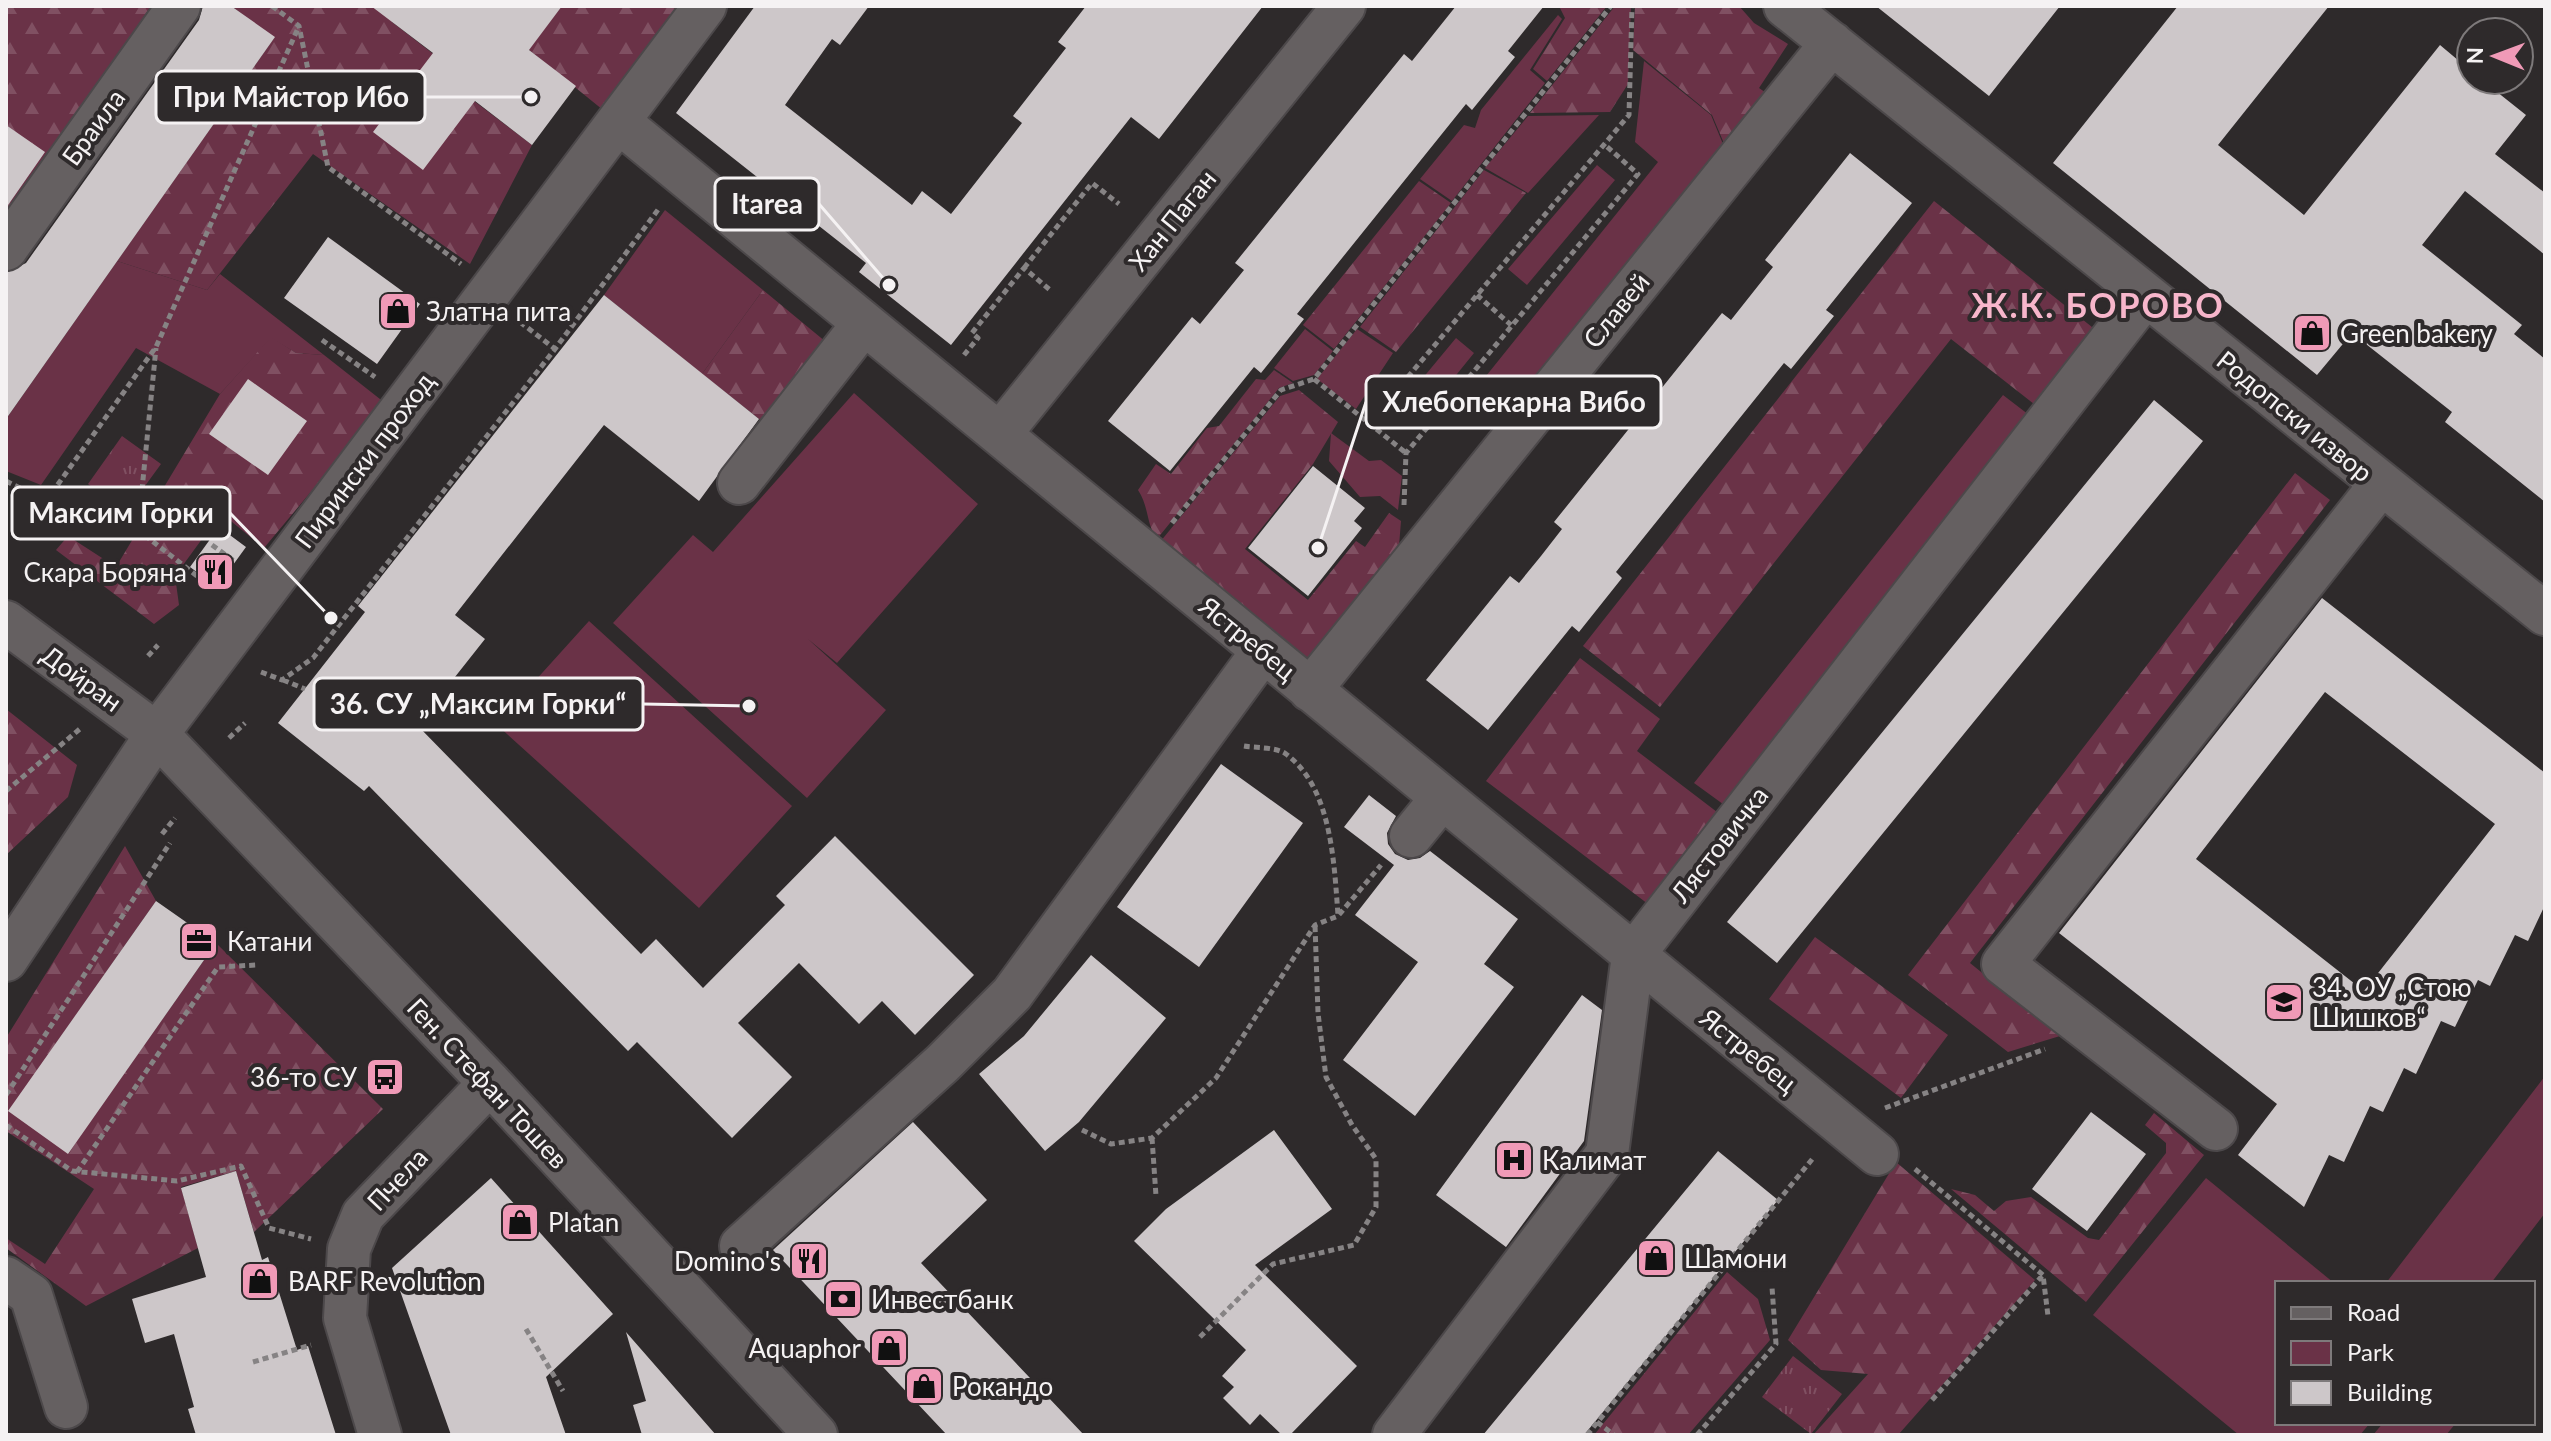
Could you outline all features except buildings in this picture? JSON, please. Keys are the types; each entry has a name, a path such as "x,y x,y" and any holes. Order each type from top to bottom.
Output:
{"street":[{"name":"Браила","path":"6,249 179,6"},
{"name":"Пирински проход","path":"6,960 157,734 409,400 502,301 619,122 705,6"},
{"name":"Хан Паган","path":"1000,434 1344,6"},
{"name":"Родопски извор","path":"1785,6 2545,614"},
{"name":"Славей","path":"1310,690 1832,43"},
{"name":"Ястребец","path":"619,122 1877,1154"},
{"name":"Лястовичка","path":"1633,955 2145,296"},
{"path":"739,483 864,323"},
{"path":"2216,1129 2003,964 2381,484"},
{"name":"Дойран","path":"6,622 157,734"},
{"path":"741,1246 943,1063 1012,994 1263,651"},
{"name":"Ген. Стефан Тошев","path":"157,734 490,1083 816,1435"},
{"path":"1398,849 1442,798"},
{"path":"1394,1435 1512,1269 1607,1154 1633,955"},
{"name":"Пчела","path":"380,1435 345,1318 349,1249 363,1215 490,1083"},
{"path":"6,1278 31,1295 66,1407"}],"path":[{"path":"272,6 299,26 328,167 502,301 557,350"},
{"path":"1146,555 1281,390 1314,379 1611,6"},
{"path":"1369,423 1629,115 1632,6"},
{"path":"46,501 156,347 299,26"},
{"path":"1314,379 1406,453 1638,174 1604,144"},
{"path":"282,680 313,658 557,350 684,174"},
{"path":"964,355 978,338 972,333 1092,183 1119,204"},
{"path":"1024,268 1050,290"},
{"path":"1477,295 1511,325"},
{"path":"322,340 409,400"},
{"path":"138,530 156,347"},
{"path":"1398,388 1435,418"},
{"path":"6,481 46,501 138,530 218,592"},
{"path":"148,656 158,645"},
{"path":"261,672 305,689"},
{"path":"229,738 245,723"},
{"path":"6,791 76,734"},
{"path":"1229,752 1243,746 1284,751 1309,778 1324,816 1334,866 1338,916"},
{"path":"162,834 175,818"},
{"path":"6,1095 170,843"},
{"path":"1082,1130 1111,1144 1152,1138 1216,1078 1315,925 1338,916 1398,849"},
{"path":"1200,1337 1273,1264 1354,1245 1376,1207 1376,1159 1352,1125 1326,1077 1318,1013 1315,925"},
{"path":"77,1172 218,967 257,965"},
{"path":"1587,1435 1840,1124 2090,1033"},
{"path":"6,1125 77,1172 177,1181 241,1166 269,1228 349,1249"},
{"path":"1152,1138 1156,1196"},
{"path":"1877,1154 1913,1167 2043,1275 2048,1316"},
{"path":"1932,1400 2043,1275"},
{"path":"1697,1435 1776,1344 1772,1287"},
{"path":"526,1329 563,1391"},
{"path":"253,1362 350,1334"},
{"path":"1597,1422 1614,1435"}],"green space":[{"path":"6,6 151,6 6,219"},
{"path":"231,6 404,6 392,22 445,63 437,73 532,145 470,264 313,154 207,290 117,261 274,38"},
{"path":"487,6 682,6 608,114 529,50"},
{"path":"1559,6 1607,6 1547,81 1533,69 1565,18"},
{"path":"1615,6 1631,6 1628,84 1610,112 1530,113"},
{"path":"1635,6 1739,6 1754,23 1788,44 1759,88 1779,102 1731,160 1712,115 1633,50"},
{"path":"1558,15 1562,19 1530,70 1545,83 1452,201 1420,179 1464,125 1475,128 1481,110"},
{"path":"1644,61 1711,115 1730,161 1515,428 1478,386 1658,162 1635,142"},
{"path":"1599,115 1528,193 1485,168 1528,116"},
{"path":"1597,165 1615,180 1527,285 1508,269"},
{"path":"1484,170 1526,193 1396,352 1360,327"},
{"path":"1419,181 1451,203 1334,349 1303,325"},
{"path":"1934,201 2102,335 2043,411 1951,339 1660,707 1583,646"},
{"path":"665,210 763,290 702,374 604,295"},
{"path":"117,261 207,290 220,274 324,355 296,353 271,338 220,394 136,348 41,485 6,471 6,419"},
{"path":"763,290 826,342 763,422 702,374"},
{"path":"1305,329 1333,351 1314,375 1293,381 1274,368"},
{"path":"1357,329 1393,353 1356,409 1317,379"},
{"path":"271,337 296,353 324,355 385,403 264,548 221,513 175,576 179,605 154,624 56,550 68,536 116,567 220,394"},
{"path":"1456,338 1474,353 1440,395 1422,379"},
{"path":"1274,370 1293,383 1279,388 1157,539 1138,490 1156,464 1171,474 1207,428 1219,426 1256,379 1265,380"},
{"path":"1299,390 1338,422 1313,464 1245,549 1308,600 1356,541 1365,547 1389,513 1401,521 1398,558 1312,665 1160,542 1280,396"},
{"path":"854,393 978,504 837,663 808,639 886,710 807,798 613,623 693,535 713,552"},
{"path":"2003,395 2033,418 1727,807 1694,783"},
{"path":"1331,433 1369,461 1381,460 1402,476 1398,510 1380,496 1360,497 1329,461"},
{"path":"122,436 161,464 126,512 88,484"},
{"path":"2295,473 2330,500 1970,963 2060,1036 2008,1052 1908,975"},
{"path":"589,621 792,806 699,908 496,724"},
{"path":"1580,658 1660,719 1637,751 1717,812 1648,904 1486,781"},
{"path":"6,709 77,765 68,797 6,855"},
{"path":"125,846 156,901 48,1055 68,1153 216,943 383,1109 254,1232 236,1171 181,1187 198,1248 86,1306 6,1248 6,1238 45,1264 94,1189 6,1131 6,1038"},
{"path":"1815,937 1948,1035 1901,1098 1769,999"},
{"path":"2545,1076 2545,1213 2493,1281 2388,1281"},
{"path":"2154,1113 2204,1155 2086,1302 1951,1189 1975,1195 1994,1211 2006,1201 2031,1197 2088,1238 2099,1240 2166,1153 2166,1143 2145,1125"},
{"path":"1896,1162 2035,1280 1898,1435 1813,1435 1868,1374 1821,1370 1788,1340"},
{"path":"2206,1178 2332,1281 2275,1281 2275,1425 2368,1425 2360,1435 2239,1435 2093,1315"},
{"path":"1727,1272 1758,1299 1770,1340 1688,1435 1594,1435"},
{"path":"1793,1356 1842,1394 1811,1434 1762,1397"},
{"path":"2381,1425 2454,1425 2446,1435 2373,1435"}],"place":[{"name":"При Майстор Ибо","path":"531,97"},
{"name":"Itarea","path":"889,285"},
{"name":"Златна пита","path":"398,311"},
{"name":"Green bakery","path":"2312,333"},
{"name":"Хлебопекарна Вибо","path":"1318,548"},
{"name":"Скара Боряна","path":"215,572"},
{"name":"Максим Горки","path":"331,618"},
{"name":"36. СУ „Максим Горки“","path":"749,706"},
{"name":"Катани","path":"199,941"},
{"name":"34. ОУ „Стою Шишков“","path":"2284,1002"},
{"name":"36-то СУ","path":"385,1077"},
{"name":"Калимат","path":"1514,1160"},
{"name":"Platan","path":"520,1222"},
{"name":"Шамони","path":"1656,1258"},
{"name":"Domino's","path":"809,1261"},
{"name":"BARF Revolution","path":"260,1281"},
{"name":"Инвестбанк","path":"843,1299"},
{"name":"Aquaphor","path":"889,1348"},
{"name":"Рокандо","path":"924,1386"}],"district":[{"name":"Ж.К. БОРОВО","path":"2098,304"}]}
